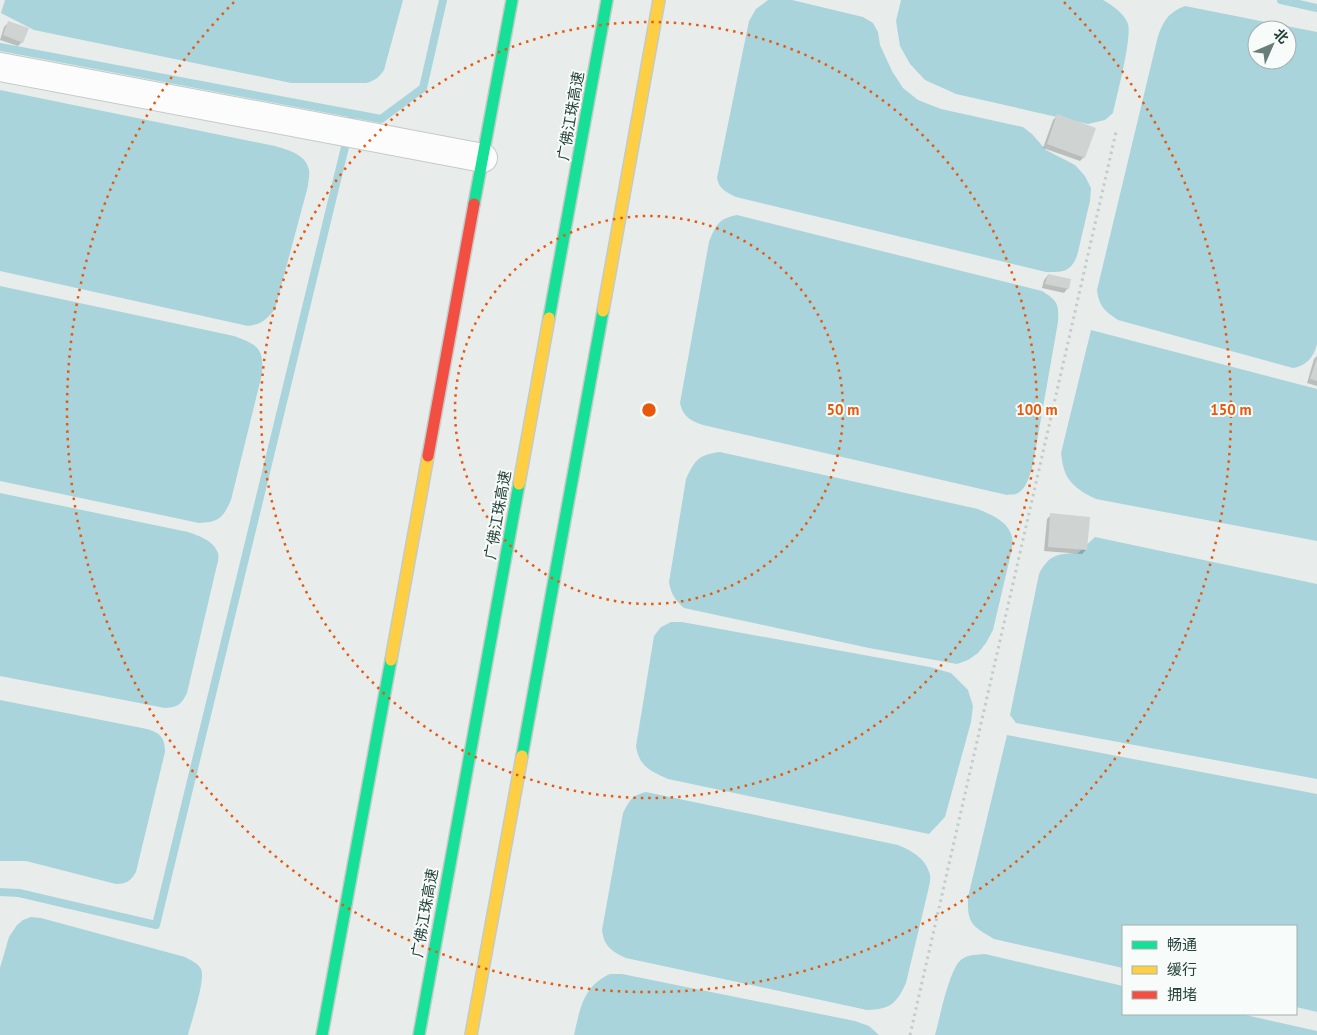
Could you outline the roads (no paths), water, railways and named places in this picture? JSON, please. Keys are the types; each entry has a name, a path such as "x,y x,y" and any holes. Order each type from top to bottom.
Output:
{"main road":[{"path":"322,1035 512,0"},
{"name":"广佛江珠高速","path":"418,1035 607,0"},
{"path":"471,1035 659,0"}],"street":[{"path":"0,67 483,158"}],"water":[{"path":"5,0 403,0 384,70 377,78 366,83 291,83 34,30 1,13"},
{"path":"768,0 792,0 863,17 873,23 878,32 880,45 892,71 903,88 918,100 941,109 1023,127 1046,150 1075,165 1085,176 1091,188 1090,201 1077,256 1071,266 1061,271 1046,272 736,197 724,190 719,185 717,178 749,21 756,9"},
{"path":"901,0 1103,0 1124,16 1129,31 1124,67 1113,113 1105,120 1088,124 956,94 925,80 910,64 900,46 896,21"},
{"path":"1185,6 1256,20 1247,20 1247,70 1297,70 1297,28 1317,32 1317,344 1309,360 1298,367 1293,368 1118,320 1106,311 1099,301 1097,290 1158,36 1162,25 1175,11"},
{"path":"0,90 275,146 300,156 309,170 308,186 275,309 263,321 248,326 0,271"},
{"path":"737,215 1042,291 1054,300 1058,307 1058,322 1033,464 1028,481 1023,489 1016,494 1007,495 703,425 688,418 683,412 680,403 709,242 718,224"},
{"path":"0,286 234,336 249,342 258,349 262,358 262,374 231,500 220,518 211,522 199,523 0,481"},
{"path":"1091,330 1317,389 1317,541 1096,499 1072,484 1066,474 1061,453"},
{"path":"720,452 978,509 999,519 1010,531 1012,549 993,630 986,643 978,653 968,660 957,664 869,648 684,608 674,596 669,582 686,479 698,459"},
{"path":"0,493 188,532 205,539 213,545 218,553 218,561 187,693 181,703 165,708 0,676"},
{"path":"1095,537 1317,584 1317,779 1016,723 1010,715 1039,574 1050,559 1055,556 1078,553"},
{"path":"671,622 682,622 930,667 951,673 968,690 973,706 971,722 945,817 929,834 668,779 646,767 637,753 636,746 654,636 661,627"},
{"path":"0,700 147,729 161,736 165,752 136,872 128,881 116,884 26,861 0,861"},
{"path":"1007,735 1317,794 1317,1012 1297,1007 1297,925 1122,925 1122,968 994,939 972,923 968,897"},
{"path":"646,792 898,845 918,856 928,869 930,883 906,983 896,1001 887,1007 867,1010 626,958 612,950 604,940 602,930 623,813 632,799"},
{"path":"31,917 41,918 185,957 196,963 201,969 202,982 188,1035 0,1035 0,968 9,937 17,925"},
{"path":"985,954 1122,986 1122,1015 1245,1015 1317,1031 1317,1035 935,1035 953,972 962,959 973,955"},
{"path":"610,974 622,974 855,1021 869,1026 879,1035 574,1035 581,1007 588,992 601,979"}],"waterway":[{"path":"0,47 381,119 423,88 443,0"},
{"path":"1281,0 1317,8"},
{"path":"0,892 19,893 156,925 353,114"}]}
